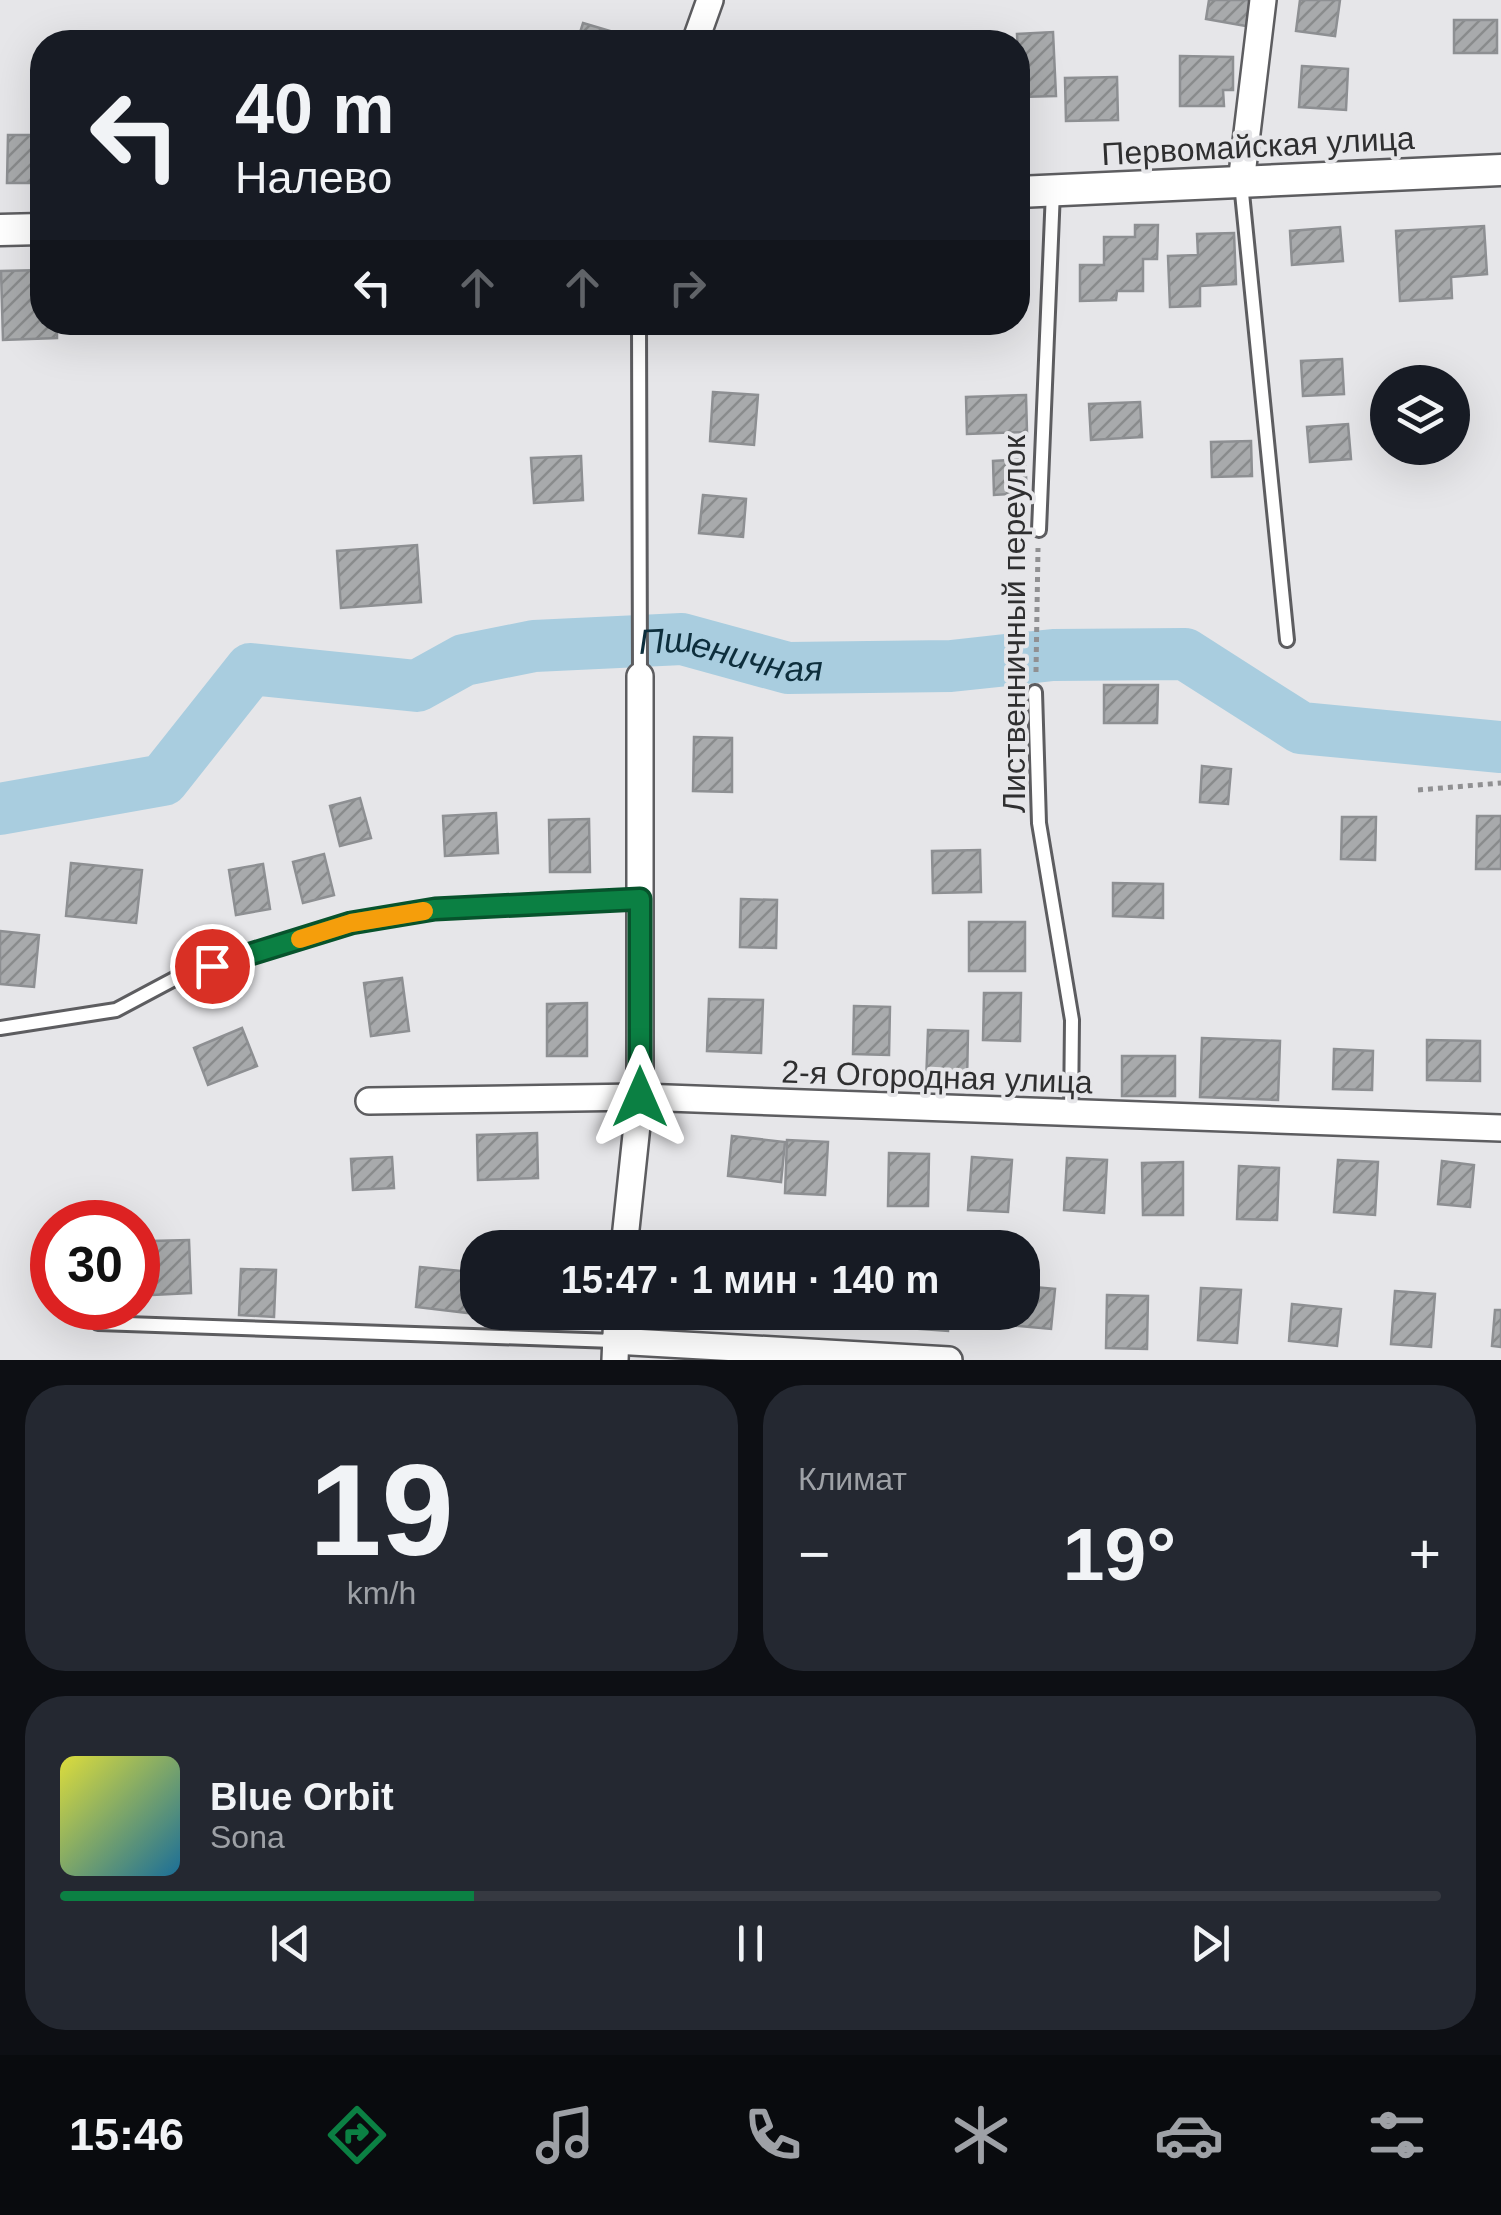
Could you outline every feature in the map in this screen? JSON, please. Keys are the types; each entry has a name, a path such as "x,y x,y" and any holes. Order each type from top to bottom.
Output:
{"street":[{"path":"700,30 710,0"},
{"path":"1241,183 1263,0"},
{"name":"Первомайская улица","path":"1030,192 1501,170"},
{"path":"0,230 30,229"},
{"path":"626,1230 640,1097 640,676"},
{"name":"2-я Огородная улица","path":"370,1102 640,1097 1071,1116 1501,1128"},
{"path":"615,1350 950,1360"}],"lane":[{"path":"1241,183 1286,640"},
{"name":"Лиственничный переулок","path":"1039,530 1052,191"},
{"path":"639,335 640,676"},
{"name":"Лиственничный переулок","path":"1036,692 1040,823 1072,1020 1071,1116"},
{"path":"0,1028 116,1010 178,977 351,923 435,909 640,899"},
{"path":"160,1325 615,1350"}],"path":[{"name":"Лиственничный переулок","path":"1036,692 1039,530"},
{"path":"1418,790 1501,784"}],"building":[{"path":"1209,0 1250,0 1246,26 1206,19"},
{"path":"1300,0 1340,0 1335,36 1296,31"},
{"path":"1454,20 1497,20 1497,53 1454,53"},
{"path":"583,23 607,30 581,30"},
{"path":"1053,32 1056,96 1030,97 1030,33"},
{"path":"1180,56 1233,57 1233,90 1223,90 1224,106 1180,106"},
{"path":"1302,66 1348,69 1346,110 1299,107"},
{"path":"1117,77 1118,120 1066,121 1065,78"},
{"path":"8,135 30,135 30,183 7,183"},
{"path":"1135,225 1158,225 1157,259 1143,259 1143,291 1117,291 1116,300 1080,301 1080,265 1104,265 1104,237 1135,237"},
{"path":"1484,226 1487,274 1451,277 1452,298 1400,301 1396,231"},
{"path":"1340,227 1343,261 1292,265 1290,231"},
{"path":"1234,233 1236,284 1200,286 1200,306 1170,307 1168,256 1198,255 1197,234"},
{"path":"30,270 30,335 57,338 3,340 1,271"},
{"path":"1342,359 1344,394 1303,396 1301,361"},
{"path":"713,392 758,395 754,445 710,441"},
{"path":"1026,395 1027,432 967,434 966,397"},
{"path":"1140,402 1142,437 1091,440 1089,404"},
{"path":"1348,424 1351,459 1310,462 1307,427"},
{"path":"1251,441 1252,476 1212,477 1211,442"},
{"path":"581,456 583,500 534,503 531,458"},
{"path":"1025,459 1027,493 994,495 993,461"},
{"path":"703,495 746,499 743,537 699,533"},
{"path":"417,545 421,602 341,608 337,551"},
{"path":"1104,685 1158,685 1157,723 1104,723"},
{"path":"694,737 732,738 732,792 693,791"},
{"path":"1202,766 1231,769 1228,804 1200,802"},
{"path":"360,798 371,838 340,846 330,806"},
{"path":"496,813 498,853 445,856 443,816"},
{"path":"1477,816 1501,816 1501,869 1476,869"},
{"path":"1342,817 1376,817 1375,860 1341,859"},
{"path":"589,819 590,872 550,872 549,820"},
{"path":"980,850 981,892 933,893 932,851"},
{"path":"324,854 334,895 303,903 293,862"},
{"path":"71,863 142,870 136,923 66,916"},
{"path":"263,864 270,909 236,915 229,870"},
{"path":"1113,883 1163,884 1163,918 1113,916"},
{"path":"741,899 777,900 776,948 740,947"},
{"path":"969,922 1025,922 1025,971 969,971"},
{"path":"0,931 39,935 34,987 0,984"},
{"path":"402,978 409,1031 371,1036 364,983"},
{"path":"984,993 1021,993 1020,1041 983,1040"},
{"path":"709,999 763,1000 761,1053 707,1051"},
{"path":"587,1003 587,1056 547,1056 547,1004"},
{"path":"854,1006 890,1007 889,1055 853,1054"},
{"path":"242,1028 257,1066 208,1085 194,1048"},
{"path":"928,1030 968,1031 967,1084 926,1083"},
{"path":"1202,1038 1280,1041 1278,1100 1200,1097"},
{"path":"1427,1040 1480,1041 1480,1081 1427,1080"},
{"path":"1334,1049 1373,1051 1372,1090 1333,1089"},
{"path":"1122,1056 1175,1056 1175,1096 1122,1096"},
{"path":"537,1133 538,1178 478,1180 477,1135"},
{"path":"732,1136 785,1142 781,1182 728,1176"},
{"path":"787,1140 828,1142 825,1195 785,1193"},
{"path":"889,1153 929,1154 928,1206 888,1206"},
{"path":"392,1157 394,1188 353,1190 351,1159"},
{"path":"972,1157 1012,1160 1008,1212 968,1210"},
{"path":"1067,1158 1107,1160 1104,1213 1064,1210"},
{"path":"1338,1160 1378,1162 1375,1215 1334,1212"},
{"path":"1442,1161 1474,1165 1470,1207 1438,1204"},
{"path":"1183,1162 1183,1215 1143,1215 1142,1163"},
{"path":"1239,1166 1279,1168 1277,1220 1237,1219"},
{"path":"189,1240 191,1293 160,1295 160,1241"},
{"path":"420,1267 460,1271 460,1312 416,1307"},
{"path":"241,1269 276,1270 274,1317 239,1315"},
{"path":"1040,1288 1055,1289 1051,1329 1040,1328"},
{"path":"1201,1288 1241,1290 1237,1343 1198,1340"},
{"path":"1395,1291 1435,1294 1431,1347 1391,1344"},
{"path":"1107,1295 1148,1296 1147,1349 1106,1348"},
{"path":"1292,1304 1341,1309 1337,1346 1289,1341"},
{"path":"1495,1310 1501,1310 1501,1347 1492,1346"}],"waterway":[{"name":"Пшеничная","path":"0,809 163,780 251,669 417,686 464,660 534,646 682,639 788,668 951,666 1053,655 1185,654 1301,728 1501,747"}],"slow traffic":[{"path":"300,939 351,923 424,911"}],"route":[{"path":"212,966 351,923 435,909 640,899 640,1097"}]}
